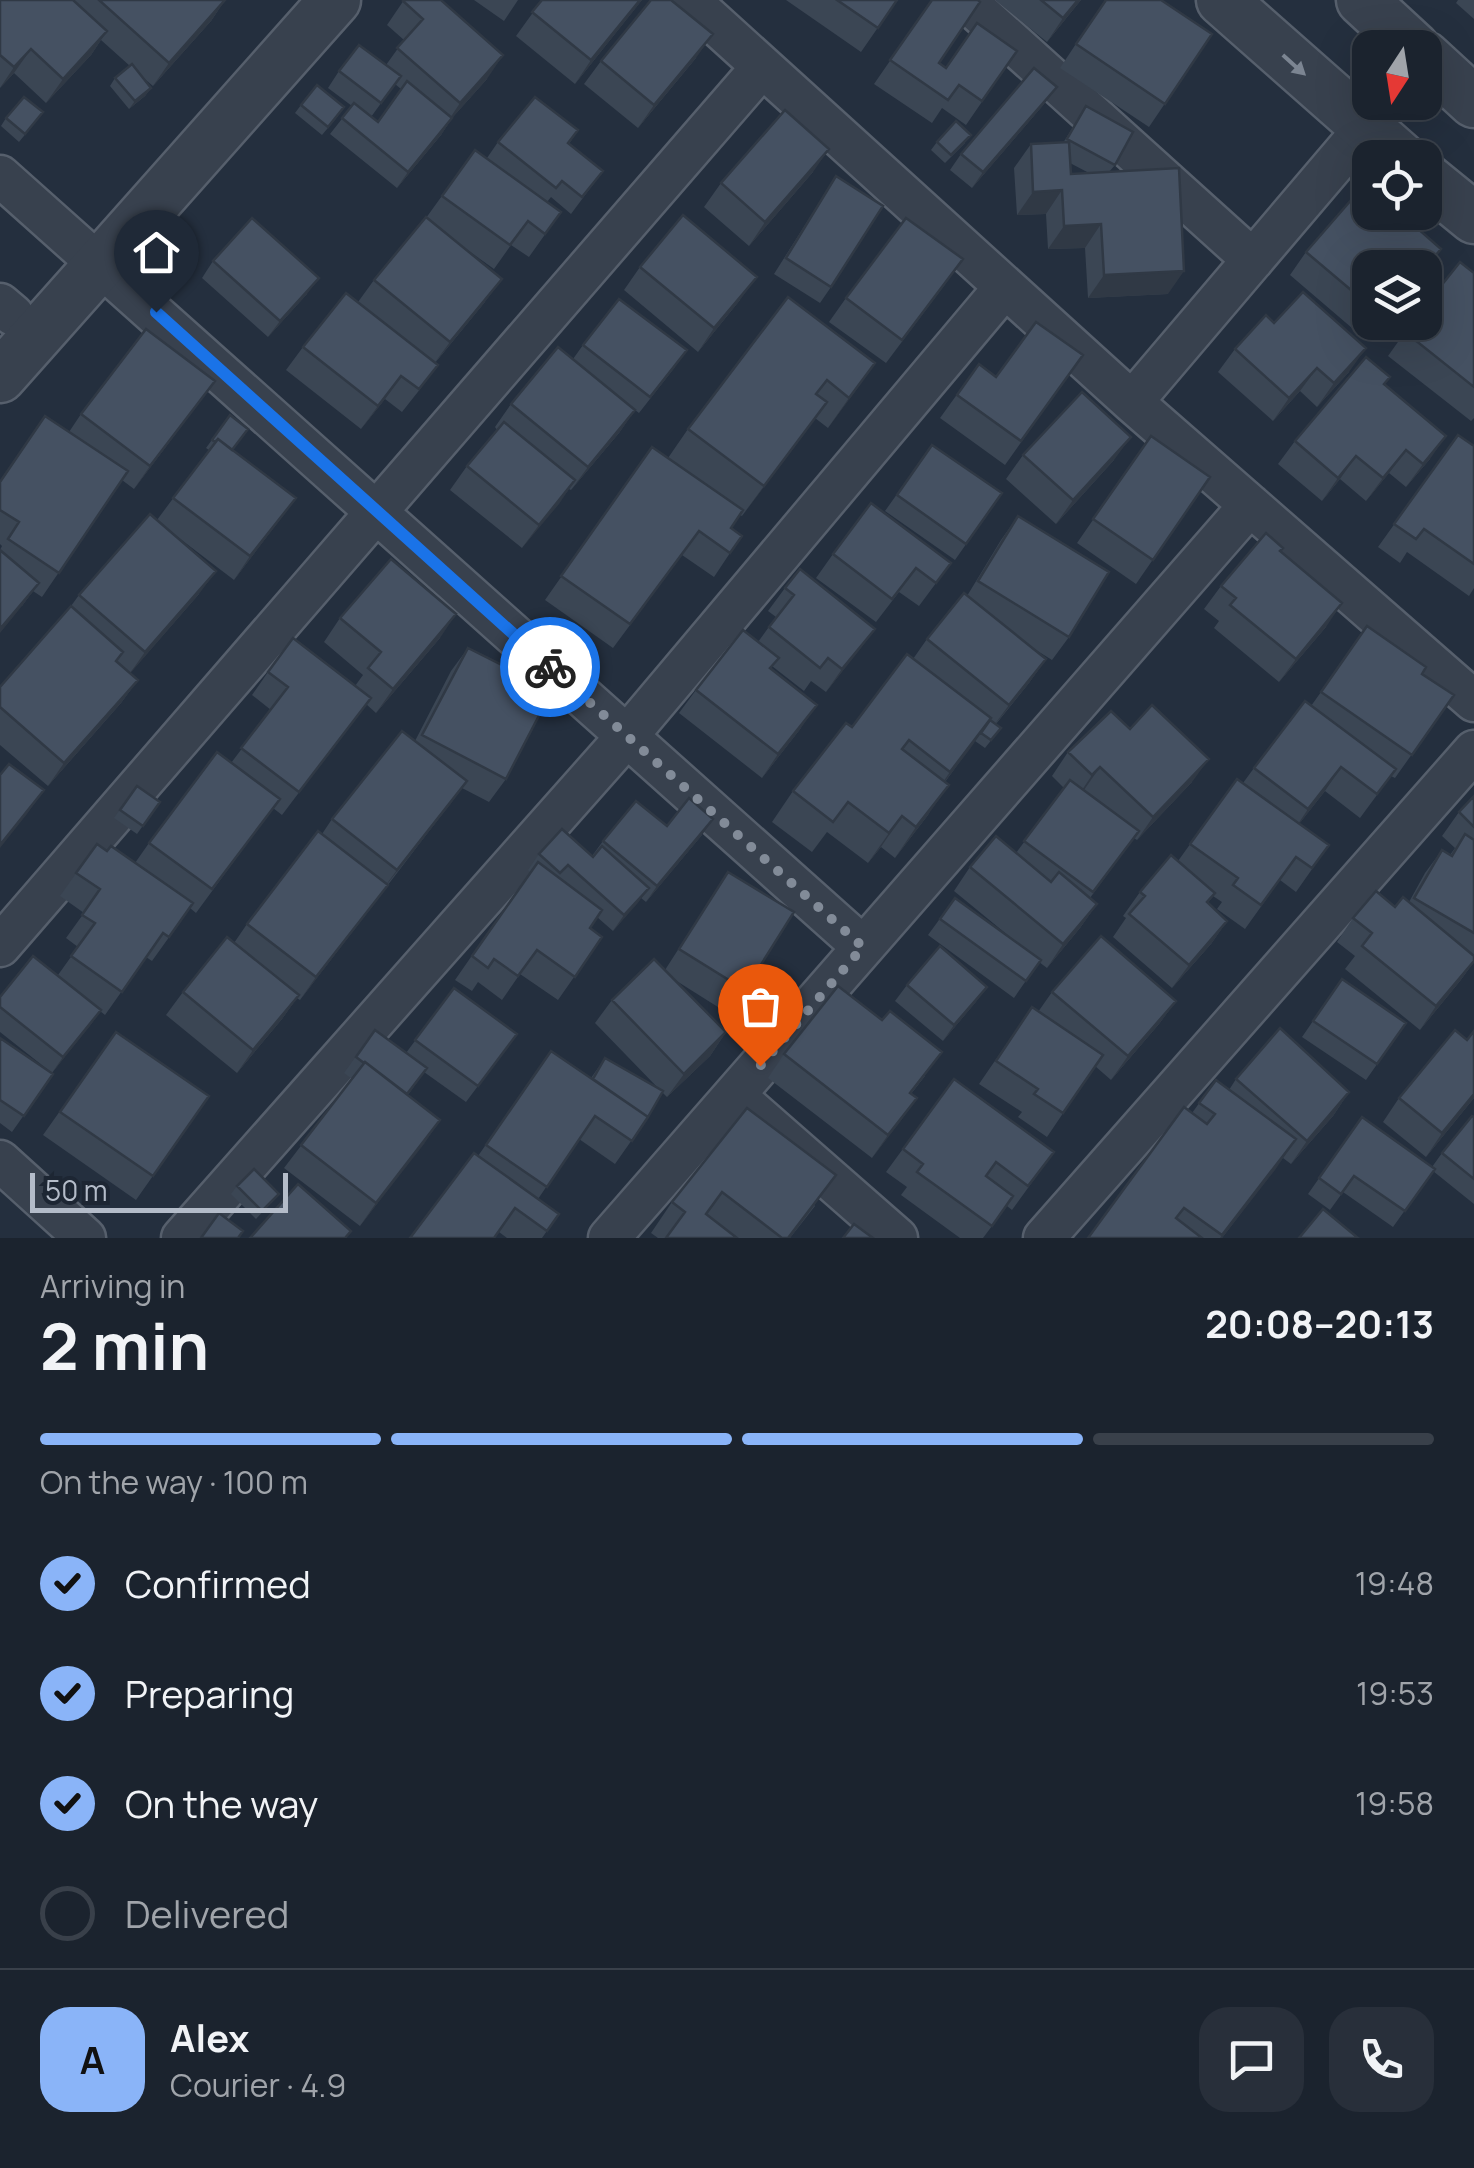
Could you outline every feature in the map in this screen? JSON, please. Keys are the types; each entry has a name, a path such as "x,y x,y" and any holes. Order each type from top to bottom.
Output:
{"street":[{"path":"0,377 88,254 294,0"},
{"path":"4,316 88,254 335,0"},
{"path":"689,0 1132,402 1474,701"},
{"path":"965,0 1253,260"},
{"path":"1222,0 1380,140"},
{"path":"1362,0 1394,30"},
{"path":"0,946 762,67"},
{"path":"1442,73 1474,102"},
{"path":"1132,402 1253,260 1352,171"},
{"path":"0,176 863,947"},
{"path":"1442,192 1474,218"},
{"path":"182,1238 627,736 1005,287"},
{"path":"609,1238 1250,505"},
{"path":"1044,1238 1474,752"},
{"path":"734,1095 897,1238"},
{"path":"0,1161 85,1238"}],"building":[{"path":"0,0 73,0 107,31 63,79 31,49 14,67 0,55"},
{"path":"99,0 225,0 169,63"},
{"path":"404,0 441,0 503,55 460,103 397,48 423,19"},
{"path":"542,0 640,0 591,60 532,12"},
{"path":"651,0 671,0 713,34 654,105 601,61"},
{"path":"837,0 897,0 878,28"},
{"path":"932,0 980,2 939,63 946,68 977,23 1017,51 982,101 959,85 948,100 890,60"},
{"path":"1041,0 1078,0 1063,18"},
{"path":"1106,0 1161,0 1212,34 1165,104 1076,44"},
{"path":"359,45 401,76 381,103 339,71"},
{"path":"132,64 151,88 135,101 115,78"},
{"path":"1034,68 1057,87 983,172 961,154"},
{"path":"407,81 452,118 408,172 342,118 354,103 378,122"},
{"path":"317,85 344,107 328,127 301,105"},
{"path":"24,97 43,112 25,134 6,118"},
{"path":"535,97 578,130 568,143 603,171 582,197 562,181 556,188 498,142"},
{"path":"1086,106 1133,132 1115,165 1067,139"},
{"path":"785,110 829,149 765,222 721,183"},
{"path":"956,121 971,135 951,155 937,142"},
{"path":"1069,142 1071,174 1179,168 1184,271 1104,275 1101,224 1064,226 1062,190 1033,192 1031,144"},
{"path":"475,150 561,212 545,234 528,221 510,245 442,196"},
{"path":"836,176 883,206 831,287 786,258"},
{"path":"1352,199 1352,230 1419,230 1441,249 1352,250 1352,291 1306,252"},
{"path":"683,215 757,277 714,328 640,267"},
{"path":"426,217 502,279 450,342 374,280"},
{"path":"252,218 319,278 280,321 213,261"},
{"path":"906,218 963,259 902,340 846,298"},
{"path":"1460,262 1474,273 1474,387 1415,340 1442,340 1442,285"},
{"path":"1303,292 1352,336 1352,340 1366,348 1334,383 1317,368 1289,398 1235,349 1266,315 1274,323"},
{"path":"346,293 438,365 419,389 401,376 378,406 303,347"},
{"path":"788,297 875,363 849,398 827,380 816,394 827,402 764,486 688,429"},
{"path":"619,299 687,350 650,397 583,345"},
{"path":"1036,322 1083,355 1021,441 957,395 979,364 996,377"},
{"path":"146,329 215,381 150,466 81,414"},
{"path":"558,347 635,410 588,467 511,404"},
{"path":"1366,357 1390,377 1384,384 1446,436 1423,464 1406,450 1383,478 1356,456 1338,478 1295,441"},
{"path":"1082,392 1131,437 1073,500 1023,455"},
{"path":"230,415 248,429 232,450 218,439 212,440"},
{"path":"45,416 128,471 59,573 8,539 19,522 0,510 0,482"},
{"path":"504,422 575,480 539,525 467,466"},
{"path":"1458,435 1474,446 1474,564 1424,529 1416,539 1394,524"},
{"path":"1151,436 1210,477 1153,560 1093,519"},
{"path":"218,439 296,498 250,556 173,498"},
{"path":"932,445 1002,493 966,544 897,495"},
{"path":"652,447 743,510 731,528 742,536 730,553 699,531 630,624 561,576"},
{"path":"871,503 951,563 936,583 916,568 892,599 833,554"},
{"path":"150,514 216,571 145,652 79,595"},
{"path":"1018,516 1109,572 1069,637 978,581"},
{"path":"1266,533 1283,548 1280,551 1342,603 1296,659 1230,605 1236,598 1221,586"},
{"path":"0,550 39,583 0,629"},
{"path":"391,559 456,614 393,689 368,668 381,652 340,618"},
{"path":"800,569 875,629 842,669 828,658 820,668 769,627 794,595 785,588"},
{"path":"964,593 1046,659 1009,705 927,639"},
{"path":"71,606 123,652 116,661 138,680 64,763 0,707 0,687"},
{"path":"1367,626 1426,667 1422,674 1454,695 1412,755 1321,692"},
{"path":"743,630 779,658 770,668 817,705 778,754 696,690"},
{"path":"293,638 371,698 299,792 241,748 288,687 268,672"},
{"path":"468,648 534,681 528,692 546,702 506,779 422,735"},
{"path":"907,654 991,718 950,772 909,740 902,749 949,785 916,827 902,816 889,833 848,802 833,822 793,791 846,723 852,727"},
{"path":"1305,701 1396,769 1377,794 1341,767 1308,809 1254,768"},
{"path":"1152,705 1209,759 1153,817 1100,767 1092,775 1068,752 1111,711 1130,729"},
{"path":"990,720 1001,728 991,740 981,733"},
{"path":"402,731 467,781 397,870 332,819"},
{"path":"217,752 280,799 212,889 149,843"},
{"path":"9,764 44,790 0,845 0,775"},
{"path":"1237,779 1329,845 1312,868 1296,857 1261,905 1233,885 1238,878 1190,844"},
{"path":"1070,780 1139,831 1093,892 1024,841"},
{"path":"137,786 160,802 143,826 120,810"},
{"path":"1474,796 1474,827 1459,812"},
{"path":"689,798 713,819 657,886 603,841 636,801 667,826"},
{"path":"562,829 593,857 602,846 649,888 624,915 568,865 560,873 539,854"},
{"path":"318,831 388,885 316,977 247,924"},
{"path":"1465,834 1474,840 1474,933 1414,898 1442,850 1452,856"},
{"path":"996,836 1051,882 1059,872 1097,904 1063,944 970,867"},
{"path":"97,844 107,851 111,846 193,903 169,937 163,933 122,992 71,956 95,923 82,915 100,889 76,873"},
{"path":"1171,855 1215,893 1207,902 1227,921 1189,965 1129,914 1145,896 1140,892"},
{"path":"538,862 602,910 590,928 602,937 575,977 537,950 518,976 494,959 488,968 472,956"},
{"path":"728,872 794,912 745,990 679,949"},
{"path":"1376,891 1395,907 1403,897 1474,956 1474,961 1436,1006 1362,946 1372,933 1353,918"},
{"path":"955,898 1041,960 1026,981 940,919"},
{"path":"1101,936 1176,1001 1128,1056 1052,992"},
{"path":"227,937 299,995 253,1050 183,992"},
{"path":"940,946 987,987 954,1025 907,985"},
{"path":"33,956 101,1010 63,1057 0,1007 0,997"},
{"path":"654,959 726,1032 684,1074 612,1000"},
{"path":"1342,979 1406,1023 1377,1064 1313,1021"},
{"path":"838,986 882,1020 890,1011 942,1052 910,1093 917,1098 888,1135 784,1054"},
{"path":"454,988 517,1034 478,1086 415,1040"},
{"path":"1032,1007 1103,1055 1063,1113 1034,1094 1038,1089 996,1061"},
{"path":"1280,1028 1349,1092 1307,1141 1236,1079"},
{"path":"375,1030 427,1068 407,1094 356,1057"},
{"path":"1455,1030 1467,1040 1474,1031 1474,1094 1442,1133 1399,1098"},
{"path":"116,1032 209,1096 153,1176 60,1112"},
{"path":"0,1038 53,1074 24,1116 0,1100"},
{"path":"551,1051 648,1117 632,1141 595,1116 547,1187 486,1145"},
{"path":"605,1058 663,1091 648,1117 593,1079"},
{"path":"365,1062 440,1120 376,1203 301,1145"},
{"path":"954,1079 1054,1152 1028,1186 996,1162 986,1176 1013,1196 992,1226 917,1172 923,1164 903,1149"},
{"path":"1216,1080 1296,1139 1222,1235 1184,1208 1176,1218 1202,1238 1088,1238 1184,1107 1207,1124 1215,1114 1199,1103"},
{"path":"747,1108 836,1175 788,1238 782,1238 722,1192 706,1214 737,1238 666,1238 685,1212 672,1202"},
{"path":"1362,1117 1435,1169 1405,1211 1354,1176 1341,1194 1319,1178"},
{"path":"1474,1117 1474,1179 1442,1153"},
{"path":"474,1153 559,1214 547,1231 515,1208 494,1238 410,1238"},
{"path":"254,1169 279,1194 262,1211 237,1186"},
{"path":"298,1184 351,1231 345,1238 250,1238"},
{"path":"1323,1209 1358,1238 1299,1238"},
{"path":"219,1213 243,1231 238,1238 201,1238"},
{"path":"854,1224 873,1238 843,1238"}],"way so far":[{"path":"550,667 863,947 760,1066"}],"route":[{"path":"156,312 550,667"}]}
